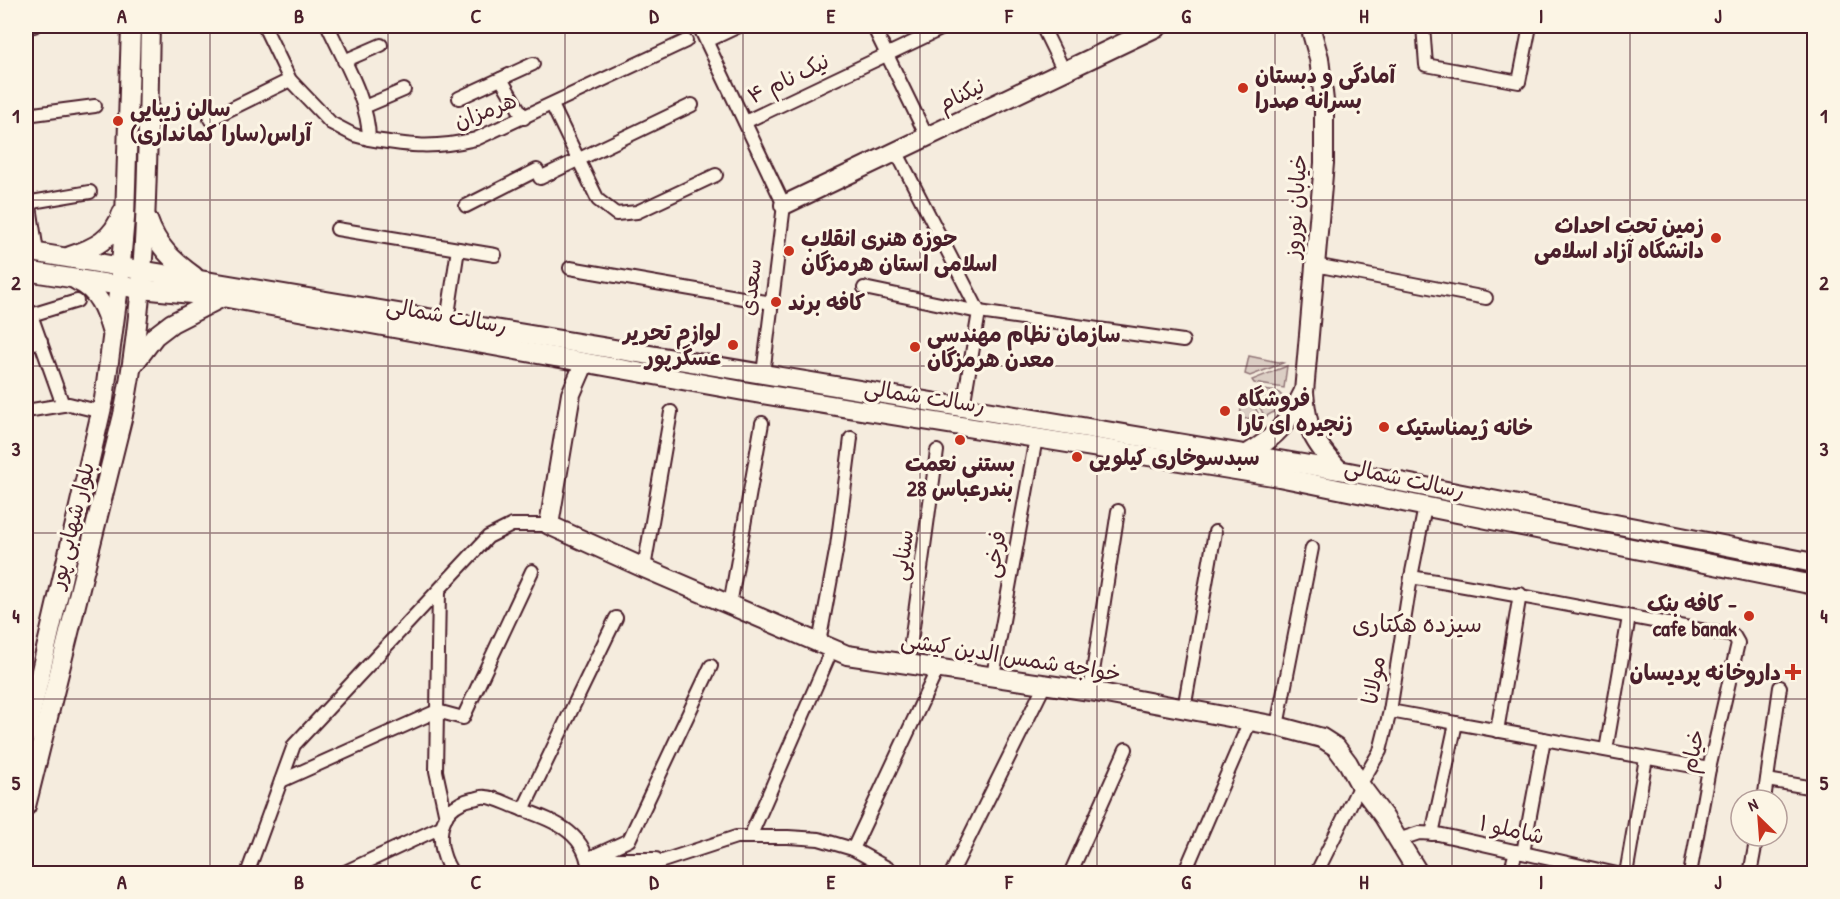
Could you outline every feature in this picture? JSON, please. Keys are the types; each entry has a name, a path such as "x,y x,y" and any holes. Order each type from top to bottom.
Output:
{"main road":[{"path":"121,266 126,202 131,26"},
{"path":"142,269 146,212 150,26"},
{"name":"نیکنام","path":"784,205 1159,26"},
{"name":"خیابان نوروز","path":"1310,26 1319,58 1324,101 1324,164 1304,392 1306,416 1313,438 1339,470"},
{"path":"26,202 30,251"},
{"path":"67,257 84,252 106,240 119,220 126,202"},
{"path":"146,212 154,236 162,249 198,279"},
{"name":"رسالت شمالی","path":"30,251 198,279 445,330 556,359 1279,477 1813,586"},
{"name":"بلوار شهابی پور","path":"26,735 102,412 121,266"},
{"name":"بلوار شهابی پور","path":"26,806 123,415 133,364 142,269"},
{"name":"رسالت شمالی","path":"26,271 119,286 222,297 763,375 963,407 1339,470 1815,563"},
{"path":"70,278 86,285 95,294 103,305 113,336"},
{"path":"133,364 155,336 172,323 222,297"},
{"path":"556,359 571,394"},
{"path":"549,525 571,394 584,364"},
{"name":"خیابان نوروز","path":"1247,454 1264,445 1282,427 1292,416 1304,392"},
{"name":"خواجه شمس الدين كيشی","path":"549,525 848,655 1090,691 1277,726 1322,738 1336,747 1419,873"},
{"path":"1777,555 1815,550"}],"street":[{"path":"26,27 34,26"},
{"name":"هرمزان","path":"264,26 290,80 331,123 354,135 413,146 448,146 476,139 686,41"},
{"path":"328,26 364,107 369,123 369,139"},
{"path":"699,26 784,205"},
{"path":"707,41 739,26"},
{"path":"873,26 927,137"},
{"name":"نیک نام ۴","path":"745,122 947,26"},
{"path":"1042,26 1064,71"},
{"path":"1423,26 1426,65 1518,82 1530,26"},
{"path":"344,61 381,45"},
{"path":"459,98 533,64"},
{"path":"501,79 524,118"},
{"path":"210,119 290,80"},
{"path":"364,107 404,90"},
{"path":"552,105 598,200 616,214 637,212 716,175"},
{"path":"466,206 537,170 540,178 692,105"},
{"path":"26,115 95,106"},
{"path":"896,151 979,312 963,407"},
{"path":"26,202 90,192"},
{"name":"سعدی","path":"763,375 784,205"},
{"path":"337,229 495,255"},
{"path":"445,330 458,249"},
{"path":"1315,265 1486,298"},
{"path":"570,268 772,303"},
{"path":"864,288 979,312 1183,341"},
{"path":"63,405 28,311 77,301"},
{"path":"26,345 40,341"},
{"path":"26,411 63,405 102,412"},
{"path":"644,568 671,412"},
{"path":"730,605 762,423"},
{"path":"750,837 826,646 851,438"},
{"name":"فرخی","path":"993,676 1036,438"},
{"name":"سنایی","path":"908,664 937,451"},
{"name":"مولانا","path":"1316,873 1360,785 1380,751 1390,711 1411,576 1425,507"},
{"path":"1090,691 1118,511"},
{"path":"247,873 294,745 488,537 512,525 549,525"},
{"path":"1184,709 1215,532"},
{"path":"1277,726 1312,548"},
{"path":"281,782 437,711 463,718 532,571"},
{"path":"1411,576 1520,594 1629,617 1606,750"},
{"path":"439,591 436,771 444,822 442,851 449,871"},
{"path":"1497,731 1520,594"},
{"name":"خیام","path":"1629,617 1737,638 1738,643 1708,769 1690,873"},
{"path":"523,810 616,618"},
{"path":"587,859 629,840 711,666"},
{"path":"853,849 938,668"},
{"path":"951,873 1045,684"},
{"path":"1766,788 1780,687"},
{"path":"1390,711 1708,769"},
{"path":"1184,873 1250,721"},
{"path":"1432,834 1456,723"},
{"path":"1510,873 1519,852 1544,739"},
{"path":"1070,873 1126,749"},
{"path":"1626,873 1646,758"},
{"path":"1767,780 1815,788"},
{"path":"341,873 444,822 462,802 486,796 568,829 581,845 587,859 589,873"},
{"name":"شاملو ۱","path":"1398,840 1419,833 1432,834 1519,852 1592,871 1617,873"},
{"path":"623,873 736,837 788,837 819,839 853,849 898,873"},
{"path":"1750,873 1755,848"},
{"path":"587,859 666,859"}],"shaded area":[{"path":"1249,356 1283,363 1250,376 1245,374"},
{"path":"1287,366 1284,388 1254,383 1252,380"},
{"path":"1255,389 1278,392 1286,400 1279,409 1265,417 1252,393"},
{"path":"1248,394 1260,417 1243,419 1240,416 1243,395"}],"place":[{"name":"آمادگی و دبستان بسرانه صدرا","path":"1243,88"},
{"name":"سالن زیبایی آراس(سارا کمانداری)","path":"118,121"},
{"name":"زمین تحت احداث دانشگاه آزاد اسلامی","path":"1716,238"},
{"name":"حوزه هنری انقلاب اسلامی استان هرمزگان","path":"789,251"},
{"name":"کافه برند","path":"776,302"},
{"name":"لوازم تحریر عسگرپور","path":"733,345"},
{"name":"سازمان نظام مهندسی معدن هرمزگان","path":"915,347"},
{"name":"فروشگاه زنجیره ای تارا","path":"1225,411"},
{"name":"خانه ژیمناستیک","path":"1384,427"},
{"name":"بستنی نعمت بندرعباس 28","path":"960,440"},
{"name":"سبدسوخاری کیلویی","path":"1077,457"},
{"name":"کافه بنک - cafe banak","path":"1749,616"},
{"name":"داروخانه پردیسان","path":"1793,672"}],"district":[{"name":"سیزده هکتاری","path":"1417,623"}]}
